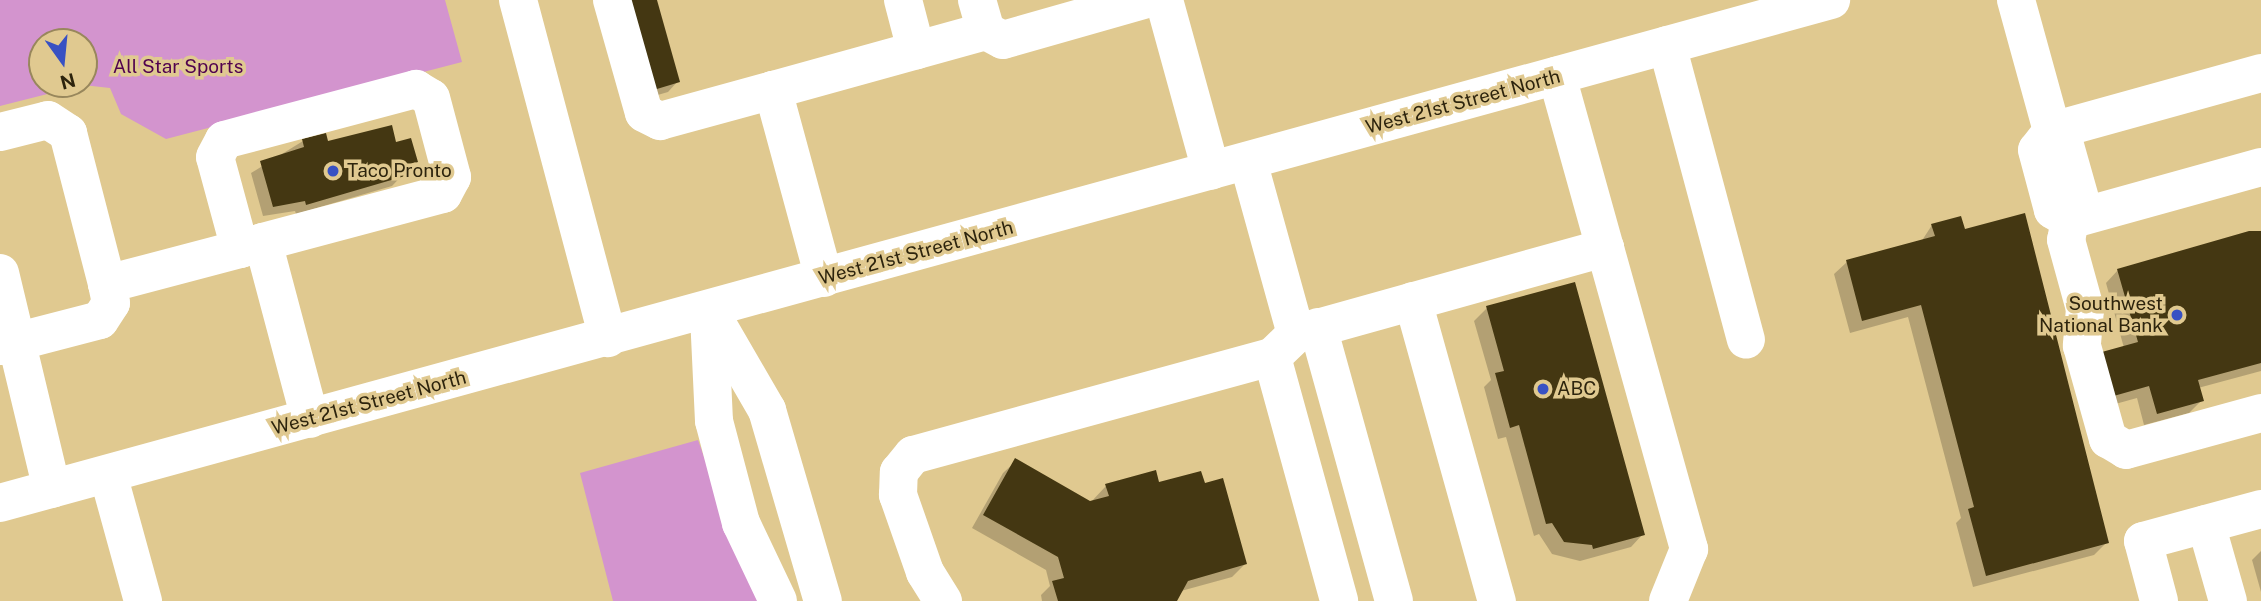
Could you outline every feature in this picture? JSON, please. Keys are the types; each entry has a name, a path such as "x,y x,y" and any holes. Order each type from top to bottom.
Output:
{"main road":[{"path":"518,0 608,338"},
{"path":"611,0 644,113 660,121 916,50 982,15 1003,40 1143,0"},
{"path":"903,0 916,50"},
{"path":"1164,0 1211,172"},
{"name":"West 21st Street North","path":"0,503 1557,76 1667,45 1751,11 1831,0"},
{"path":"2016,0 2052,131 2064,142 2081,202 2070,220 2066,240 2085,309 2082,346 2108,439 2126,450 2261,413"},
{"path":"1667,45 1746,340"},
{"path":"2052,131 2261,73"},
{"path":"1557,76 1689,549 1668,601"},
{"path":"107,284 251,245 443,194 452,177 431,98 416,89 224,140 215,157 251,245 310,419"},
{"path":"773,90 824,278"},
{"path":"0,132 48,120 68,133 111,303 100,320 8,344"},
{"path":"1248,161 1295,339 1339,601"},
{"path":"2070,220 2261,167"},
{"path":"943,601 925,572 898,495 899,472 913,455 1413,301 1605,248"},
{"path":"0,273 8,344 52,489"},
{"path":"1413,301 1497,601"},
{"path":"709,310 714,421 741,523 778,601"},
{"path":"709,310 767,410 823,601"},
{"path":"1295,339 1394,601"},
{"path":"108,474 143,601"},
{"path":"2159,601 2143,541 2261,509"},
{"path":"2206,524 2228,601"}],"green space":[{"name":"All Star Sports","path":"0,0 445,0 462,62 166,139 121,114 110,88 98,87 98,28 28,28 28,98 32,98 0,106"},
{"path":"698,440 748,580 762,601 613,601 580,473"}],"building":[{"path":"621,0 657,0 680,82 647,92"},
{"name":"Taco Pronto","path":"392,125 396,142 411,138 418,162 402,166 405,176 306,205 305,201 273,207 260,161 304,147 302,139 326,133 328,141"},
{"path":"2025,213 2109,543 1986,576 1968,509 1974,507 1921,305 1862,321 1846,260 1935,236 1931,224 1961,216 1965,229"},
{"path":"2249,231 2261,231 2261,363 2198,380 2204,401 2157,414 2149,386 2103,399 2091,355 2138,342 2117,269"},
{"path":"1575,282 1645,535 1593,549 1592,545 1564,542 1552,523 1546,524 1519,425 1510,428 1495,373 1504,371 1486,306"},
{"path":"1015,458 1090,501 1109,496 1105,484 1156,470 1159,482 1201,471 1205,483 1223,478 1247,564 1188,581 1177,601 1058,601 1052,581 1064,578 1058,557 983,515"}],"place":[{"name":"Taco Pronto","path":"333,171"},
{"name":"Southwest National Bank","path":"2177,315"},
{"name":"ABC","path":"1543,389"}]}
